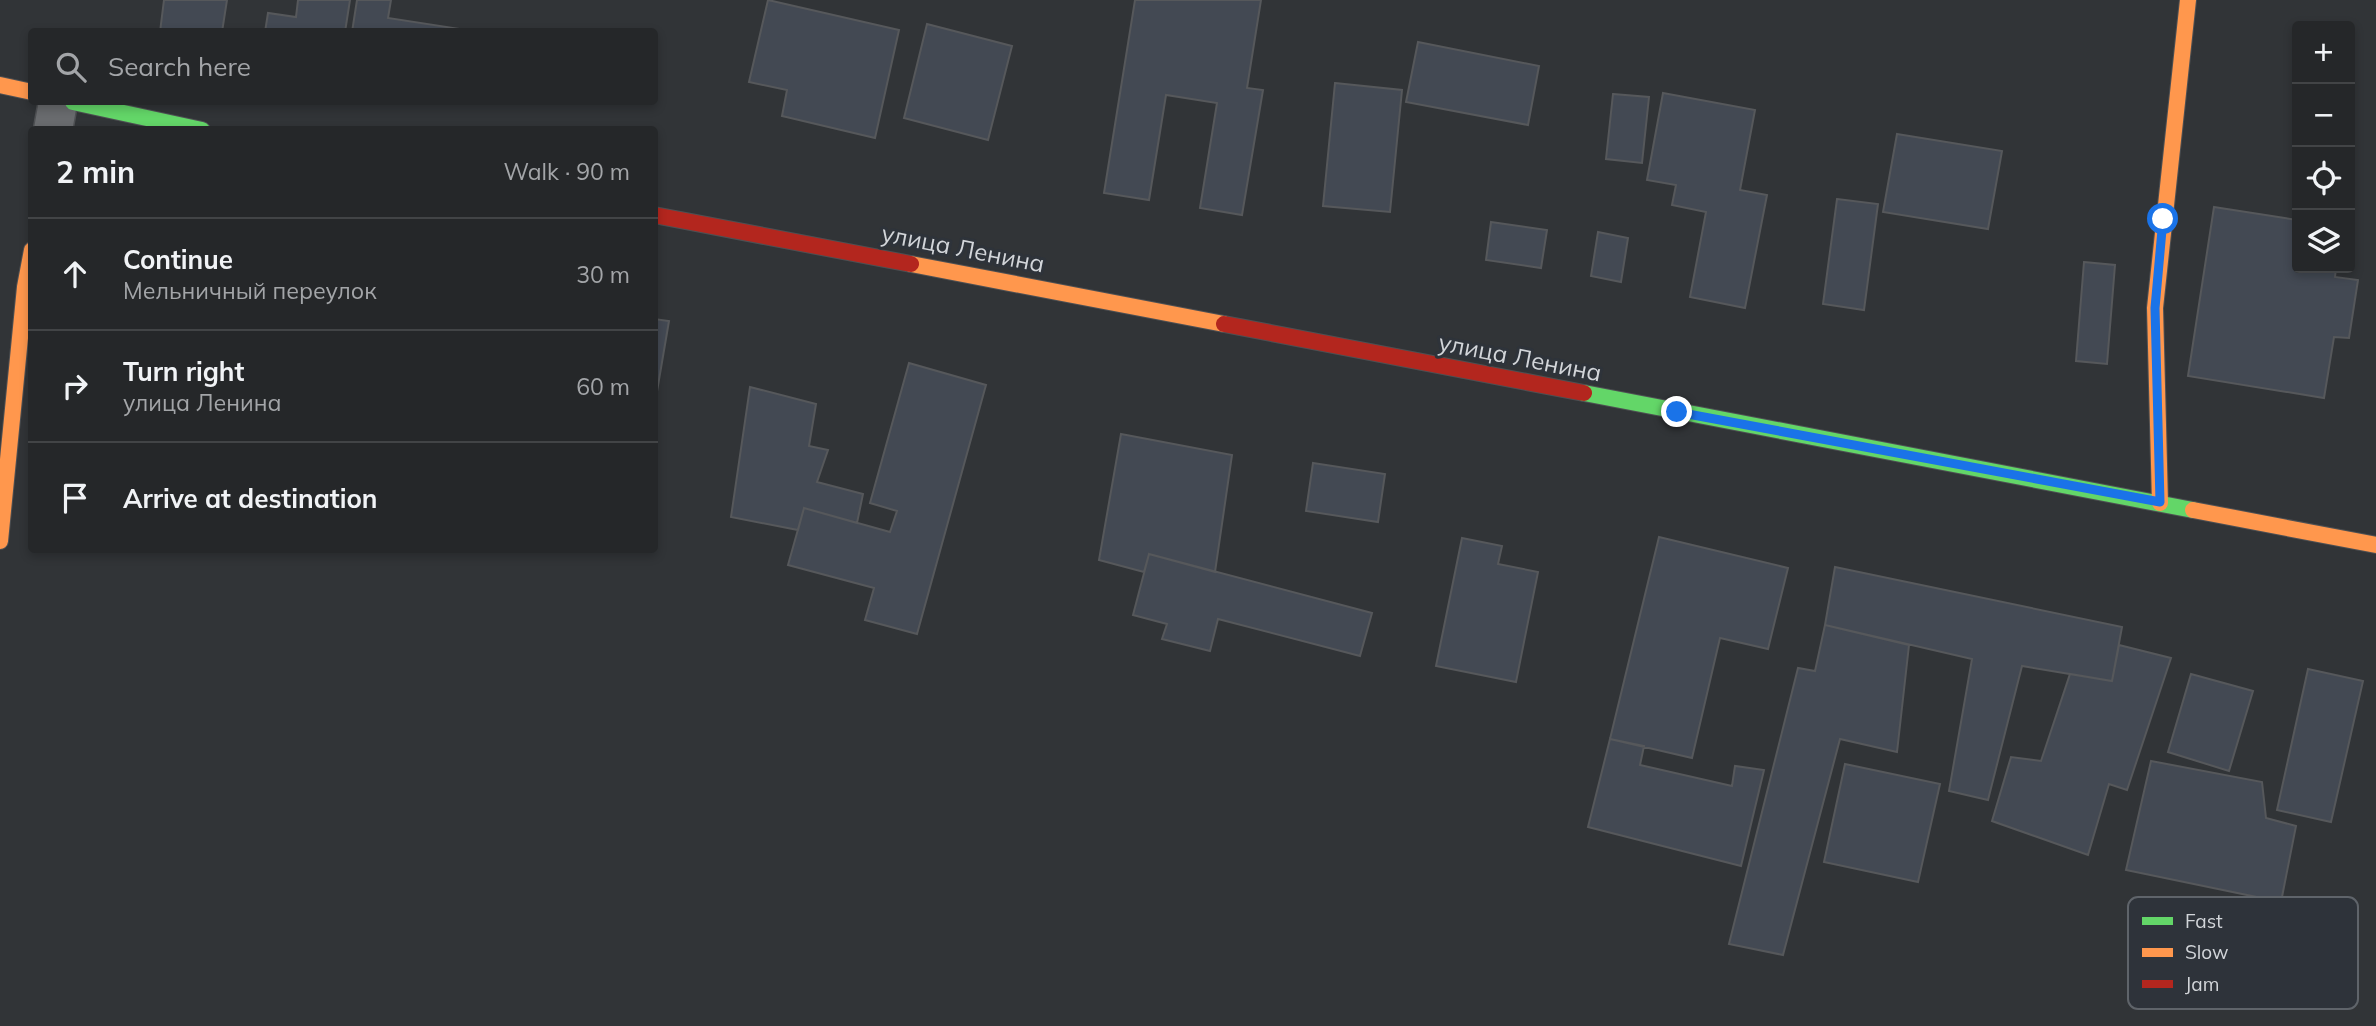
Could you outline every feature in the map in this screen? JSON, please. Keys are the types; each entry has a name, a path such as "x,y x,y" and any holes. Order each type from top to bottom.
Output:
{"street":[{"path":"2160,502 2155,308 2188,0"},
{"path":"0,85 28,91"},
{"path":"54,126 57,105"},
{"path":"88,105 184,126"},
{"name":"улица Ленина","path":"658,216 2376,545"},
{"path":"0,541 28,271"}],"building":[{"path":"164,0 227,0 223,28 160,28"},
{"path":"298,0 350,0 346,28 266,28 268,13 296,17"},
{"path":"357,0 391,0 388,18 453,28 353,28"},
{"path":"768,0 899,30 875,138 782,116 787,90 749,82"},
{"path":"1135,0 1261,0 1247,88 1263,90 1242,215 1200,208 1217,103 1166,95 1149,200 1104,193"},
{"path":"927,24 1012,46 988,140 904,118"},
{"path":"1418,42 1539,66 1528,125 1406,102"},
{"path":"1335,83 1402,90 1390,212 1323,206"},
{"path":"1663,93 1755,110 1740,190 1767,195 1745,308 1690,297 1706,212 1672,205 1676,185 1647,180"},
{"path":"1613,94 1649,97 1642,163 1606,159"},
{"path":"1897,134 2002,151 1988,229 1883,212"},
{"path":"1837,199 1878,204 1864,310 1823,304"},
{"path":"2214,207 2292,219 2292,273 2335,273 2335,277 2358,280 2349,338 2334,337 2324,398 2188,376"},
{"path":"1491,222 1547,230 1541,268 1486,260"},
{"path":"1598,232 1628,238 1621,282 1591,276"},
{"path":"2084,262 2115,265 2107,364 2076,361"},
{"path":"658,320 669,321 658,386"},
{"path":"909,363 986,385 917,634 865,620 874,588 788,565 804,508 890,532 897,511 870,503"},
{"path":"750,387 816,404 809,446 828,450 817,482 863,494 857,523 804,508 798,530 731,517"},
{"path":"1121,434 1232,455 1215,572 1149,554 1144,572 1099,560"},
{"path":"1313,463 1385,474 1378,522 1306,511"},
{"path":"1659,537 1788,568 1768,649 1720,638 1692,758 1610,739"},
{"path":"1462,538 1502,546 1498,564 1538,572 1516,682 1436,666"},
{"path":"1149,554 1372,613 1360,656 1218,619 1210,651 1162,639 1167,624 1133,615"},
{"path":"1835,567 2122,627 2112,681 2022,666 1988,800 1949,791 1972,659 1825,625"},
{"path":"1825,625 1909,645 1897,752 1840,739 1783,955 1729,944 1798,668 1815,671"},
{"path":"2119,645 2171,658 2127,790 2109,784 2088,855 1992,821 2011,757 2041,761 2070,674 2112,681"},
{"path":"2308,669 2363,681 2331,822 2277,810"},
{"path":"2191,674 2253,691 2229,771 2168,752"},
{"path":"1610,739 1644,746 1640,765 1732,786 1735,766 1764,770 1741,866 1588,827"},
{"path":"2151,761 2262,782 2266,818 2296,826 2282,897 2257,897 2126,870"},
{"path":"1845,764 1940,784 1918,882 1824,862"}],"traffic: fast":[{"path":"87,105 184,126"},
{"path":"1584,393 2193,510"}],"traffic: slow":[{"path":"2160,503 2155,308 2188,0"},
{"path":"0,85 28,91"},
{"path":"911,264 1224,324"},
{"path":"0,541 28,271"},
{"path":"2193,510 2376,545"}],"traffic: jam":[{"path":"658,216 911,264"},
{"path":"1224,324 1584,393"}],"route":[{"path":"1677,412 2160,502 2155,308 2163,219"}]}
